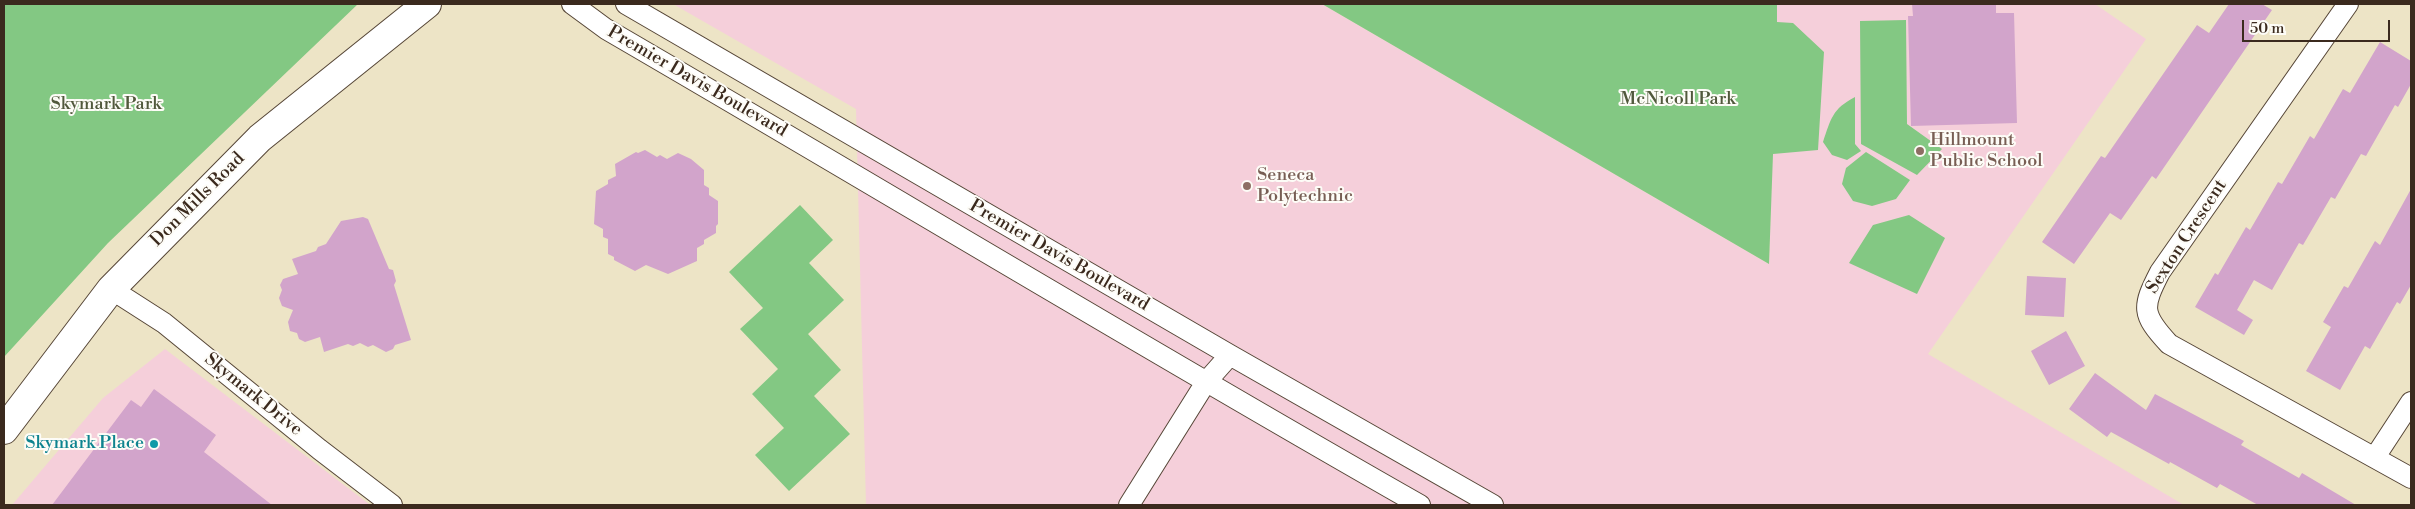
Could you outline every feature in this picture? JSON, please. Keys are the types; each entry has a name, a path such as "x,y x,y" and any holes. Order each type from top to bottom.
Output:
{"main road":[{"name":"Don Mills Road","path":"4,430 111,289 260,138 427,4"}],"street":[{"name":"Premier Davis Boulevard","path":"572,4 606,29 876,186 1206,382 1420,505"},
{"name":"Premier Davis Boulevard","path":"626,4 1230,355 1493,505"},
{"name":"Sexton Crescent","path":"2348,4 2160,272 2146,299 2151,325 2169,344 2411,478"},
{"name":"Skymark Drive","path":"111,289 164,323 319,449 392,505"},
{"path":"1129,505 1206,382 1230,355"},
{"path":"2375,457 2411,402"}],"shaded area":[{"name":"Seneca Polytechnic","path":"673,4 1322,4 1769,264 1777,4 2095,4 2146,39 1928,354 2184,505 866,505 856,109"},
{"path":"165,349 370,505 12,505 103,398"}],"green space":[{"name":"Skymark Park","path":"4,4 358,4 108,243 4,357"},
{"name":"McNicoll Park","path":"1322,4 1777,4 1777,22 1793,23 1824,52 1818,150 1773,154 1769,264"},
{"path":"1906,20 1907,124 1942,149 1917,175 1861,144 1860,21"},
{"path":"1855,97 1855,144 1861,151 1847,160 1832,155 1823,142 1833,115 1847,101"},
{"path":"1866,152 1910,180 1896,199 1872,206 1853,201 1842,184 1846,168"},
{"path":"800,205 833,240 809,263 844,300 808,334 841,370 814,396 850,434 789,491 755,455 784,428 752,394 778,369 740,329 763,308 729,272"},
{"path":"1909,215 1945,238 1917,294 1849,263 1873,225"}],"building":[{"path":"1912,4 1996,4 1996,13 2014,13 2017,123 1911,126 1908,16 1913,16"},
{"path":"2229,4 2262,4 2272,10 2156,179 2152,176 2121,220 2110,213 2074,264 2042,242 2101,156 2105,158 2197,25 2209,33"},
{"path":"2380,42 2411,61 2411,84 2398,107 2395,105 2366,156 2361,154 2335,199 2331,197 2303,245 2299,243 2272,290 2254,280 2237,310 2253,320 2244,335 2195,307 2215,273 2218,275 2246,227 2250,230 2278,182 2282,184 2310,136 2314,139 2343,89 2350,93"},
{"path":"645,150 657,157 660,155 667,159 678,153 691,159 704,170 704,185 709,188 709,195 718,201 716,233 704,240 704,244 697,248 697,261 668,274 646,265 635,271 614,260 614,257 608,254 608,239 603,237 603,229 594,224 596,191 608,184 608,180 616,176 615,164 636,152"},
{"path":"2411,189 2411,285 2400,304 2397,302 2370,349 2365,346 2340,390 2306,371 2331,327 2323,322 2344,286 2348,288 2375,241 2380,245"},
{"path":"363,217 368,219 389,269 393,270 396,281 394,285 411,340 395,345 393,349 386,352 373,345 368,347 360,343 353,346 348,344 324,352 320,337 305,342 299,339 297,333 290,331 288,322 293,310 282,306 279,298 282,290 280,285 283,279 298,274 292,259 316,251 318,247 326,244 341,221"},
{"path":"2027,276 2066,278 2064,317 2025,315"},
{"path":"2066,331 2085,366 2049,385 2031,351"},
{"path":"2095,373 2146,410 2155,394 2244,441 2241,445 2299,478 2302,473 2356,505 2258,505 2220,484 2217,488 2111,432 2107,437 2069,409"},
{"name":"Skymark Place","path":"154,389 216,435 204,452 272,505 52,505 131,400 141,407"}],"place":[{"name":"Hillmount Public School","path":"1920,151"},
{"name":"Seneca Polytechnic","path":"1247,186"},
{"name":"Skymark Place","path":"154,444"}]}
